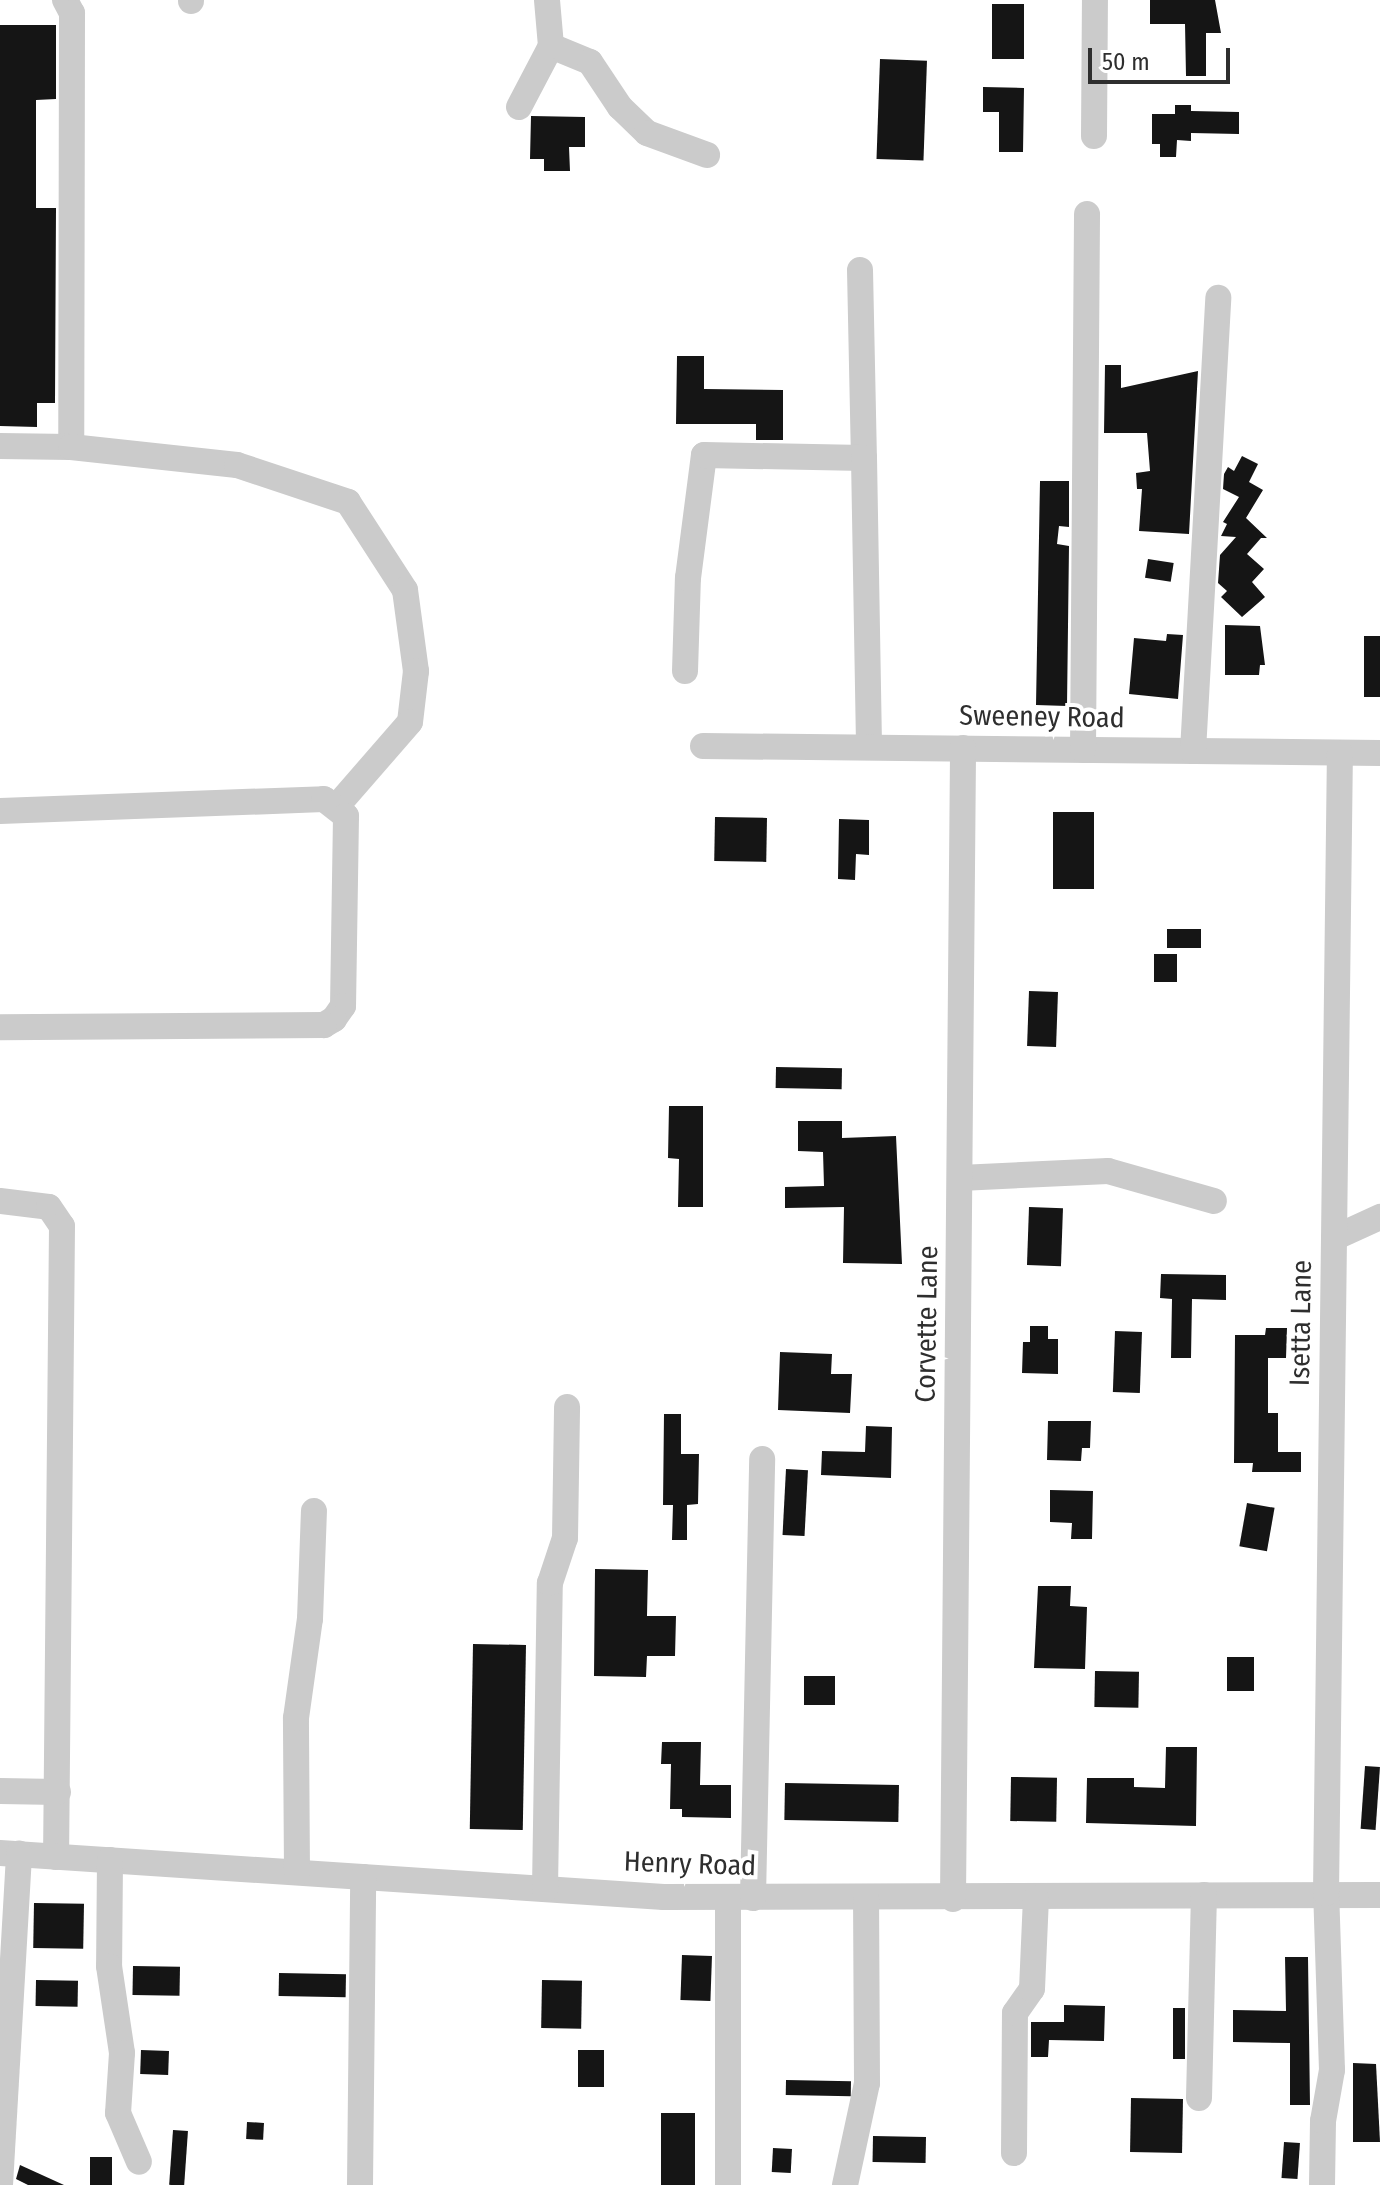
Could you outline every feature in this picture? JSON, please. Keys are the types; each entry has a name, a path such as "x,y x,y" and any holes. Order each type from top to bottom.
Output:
{"street":[{"path":"65,0 72,13 71,447"},
{"path":"519,107 551,46 547,0"},
{"path":"1094,136 1095,0"},
{"path":"551,46 590,62 620,107 647,133 707,155"},
{"path":"1083,750 1087,214"},
{"path":"860,270 869,747"},
{"path":"1193,751 1218,298"},
{"path":"0,446 71,447 237,465 348,502 405,590 416,671 410,722 337,806"},
{"path":"685,671 688,578 704,455 864,458"},
{"name":"Sweeney Road","path":"703,746 1380,753"},
{"name":"Corvette Lane","path":"953,1899 963,748"},
{"name":"Isetta Lane","path":"1322,2185 1323,2121 1332,2070 1326,1893 1340,753"},
{"path":"0,811 324,799 337,806 346,816 343,1006 334,1019 324,1025 0,1027"},
{"path":"960,1178 1108,1171 1214,1201"},
{"path":"0,1201 49,1207 62,1226 56,1857"},
{"path":"1334,1238 1380,1217"},
{"path":"545,1889 550,1583 565,1538 567,1407"},
{"path":"728,2185 762,1459"},
{"path":"297,1872 296,1718 311,1608 314,1511"},
{"path":"0,1791 58,1792"},
{"path":"0,2185 9,1854"},
{"name":"Henry Road","path":"9,1854 545,1889 740,1898 1380,1895"},
{"path":"110,1860 109,1966 122,2053 118,2113 139,2162"},
{"path":"360,2185 363,1877"},
{"path":"1199,2098 1204,1895"},
{"path":"1014,2153 1015,2013 1032,1989 1036,1898"},
{"path":"845,2185 867,2083 866,1899"}],"building":[{"path":"1150,0 1215,0 1221,33 1206,33 1206,76 1186,76 1185,24 1150,24"},
{"path":"992,4 1024,4 1024,59 992,59"},
{"path":"0,25 56,25 56,99 36,100 36,208 56,208 55,403 37,403 37,427 0,426"},
{"path":"880,59 927,61 923,161 877,159"},
{"path":"983,87 1024,88 1023,152 999,152 999,112 983,112"},
{"path":"1175,105 1191,105 1191,111 1239,112 1239,134 1191,133 1191,141 1177,140 1176,157 1160,157 1160,144 1152,144 1152,114 1175,114"},
{"path":"531,116 585,117 585,147 569,147 570,171 544,171 544,159 530,159"},
{"path":"677,356 704,356 704,389 783,390 783,440 756,440 756,424 676,424"},
{"path":"1105,365 1121,365 1121,388 1198,371 1189,534 1139,531 1142,489 1137,489 1136,473 1150,471 1147,433 1104,433"},
{"path":"1242,456 1258,464 1249,482 1263,490 1246,518 1267,538 1261,538 1247,554 1264,569 1252,582 1265,597 1242,617 1221,597 1227,591 1218,583 1220,555 1236,537 1221,536 1227,524 1223,522 1239,497 1223,489 1224,474 1228,467 1234,471"},
{"path":"1040,481 1069,481 1069,527 1059,526 1057,544 1069,546 1067,706 1036,705"},
{"path":"1148,559 1174,563 1171,582 1145,578"},
{"path":"1225,625 1260,626 1265,665 1260,665 1259,675 1225,675"},
{"path":"1167,634 1183,635 1178,699 1129,694 1134,638 1166,641"},
{"path":"1364,636 1380,636 1380,697 1364,697"},
{"path":"1053,812 1094,812 1094,889 1053,889"},
{"path":"715,817 767,818 766,862 714,861"},
{"path":"839,819 869,820 869,855 856,854 855,880 838,879"},
{"path":"1167,929 1201,929 1201,948 1167,948"},
{"path":"1154,954 1177,954 1177,982 1154,982"},
{"path":"1029,991 1058,992 1056,1047 1027,1046"},
{"path":"776,1067 842,1068 842,1089 776,1088"},
{"path":"669,1106 703,1106 703,1207 678,1207 679,1159 668,1158"},
{"path":"798,1121 842,1121 842,1138 896,1136 902,1264 843,1263 844,1207 785,1208 785,1187 824,1186 823,1152 798,1151"},
{"path":"1029,1207 1063,1208 1061,1266 1027,1265"},
{"path":"1161,1274 1226,1275 1226,1300 1192,1299 1191,1358 1171,1358 1172,1299 1160,1298"},
{"path":"1030,1326 1048,1326 1048,1339 1058,1339 1058,1374 1022,1373 1023,1342 1030,1342"},
{"path":"1266,1328 1287,1328 1286,1358 1268,1358 1268,1413 1278,1413 1278,1452 1301,1452 1301,1472 1252,1472 1253,1463 1234,1463 1235,1335 1265,1335"},
{"path":"1115,1331 1142,1332 1140,1393 1113,1392"},
{"path":"780,1352 832,1354 831,1374 852,1374 850,1413 778,1410"},
{"path":"664,1414 681,1414 681,1454 699,1454 698,1504 687,1505 687,1540 672,1540 673,1505 663,1505"},
{"path":"1048,1421 1091,1421 1090,1448 1082,1448 1081,1461 1047,1460"},
{"path":"866,1426 892,1427 891,1478 821,1475 822,1451 865,1452"},
{"path":"786,1469 808,1470 805,1536 783,1535"},
{"path":"1050,1490 1093,1491 1092,1539 1071,1539 1072,1523 1050,1522"},
{"path":"1247,1503 1275,1508 1267,1551 1239,1546"},
{"path":"595,1569 648,1570 647,1616 676,1616 675,1656 647,1656 646,1677 594,1676"},
{"path":"1038,1586 1071,1586 1070,1606 1087,1607 1085,1669 1034,1668"},
{"path":"473,1644 526,1645 523,1830 470,1829"},
{"path":"1227,1657 1254,1657 1254,1691 1227,1691"},
{"path":"1095,1671 1139,1672 1138,1708 1094,1707"},
{"path":"804,1676 835,1676 835,1705 804,1705"},
{"path":"662,1742 701,1742 700,1785 731,1785 731,1818 682,1817 682,1809 670,1809 671,1764 661,1764"},
{"path":"1166,1747 1197,1747 1196,1826 1086,1823 1087,1778 1134,1778 1134,1787 1165,1788"},
{"path":"1365,1766 1380,1767 1376,1830 1361,1829"},
{"path":"1011,1777 1057,1778 1056,1822 1010,1821"},
{"path":"785,1783 899,1785 898,1822 784,1820"},
{"path":"34,1903 84,1904 83,1949 33,1948"},
{"path":"682,1955 712,1956 710,2001 680,2000"},
{"path":"1285,1957 1308,1957 1310,2105 1290,2105 1290,2043 1233,2042 1233,2010 1286,2011"},
{"path":"133,1966 180,1967 179,1996 132,1995"},
{"path":"279,1973 346,1974 346,1997 279,1996"},
{"path":"36,1980 78,1981 78,2007 36,2006"},
{"path":"542,1980 582,1981 581,2029 541,2028"},
{"path":"1064,2005 1105,2006 1104,2041 1049,2040 1048,2057 1031,2057 1031,2022 1064,2022"},
{"path":"1173,2008 1185,2008 1185,2059 1173,2059"},
{"path":"141,2050 169,2051 168,2075 140,2074"},
{"path":"578,2050 604,2050 604,2087 578,2087"},
{"path":"1353,2063 1376,2064 1380,2142 1353,2142"},
{"path":"786,2080 851,2081 851,2096 786,2095"},
{"path":"1131,2098 1183,2099 1182,2153 1130,2152"},
{"path":"661,2113 695,2113 695,2185 661,2185"},
{"path":"247,2122 264,2123 263,2140 246,2139"},
{"path":"173,2130 188,2131 184,2185 169,2185"},
{"path":"873,2136 926,2137 926,2163 873,2162"},
{"path":"1284,2142 1300,2143 1297,2179 1281,2178"},
{"path":"773,2148 792,2149 791,2173 772,2172"},
{"path":"90,2157 112,2157 112,2185 90,2185"},
{"path":"20,2165 64,2185 28,2185 16,2179"}]}
